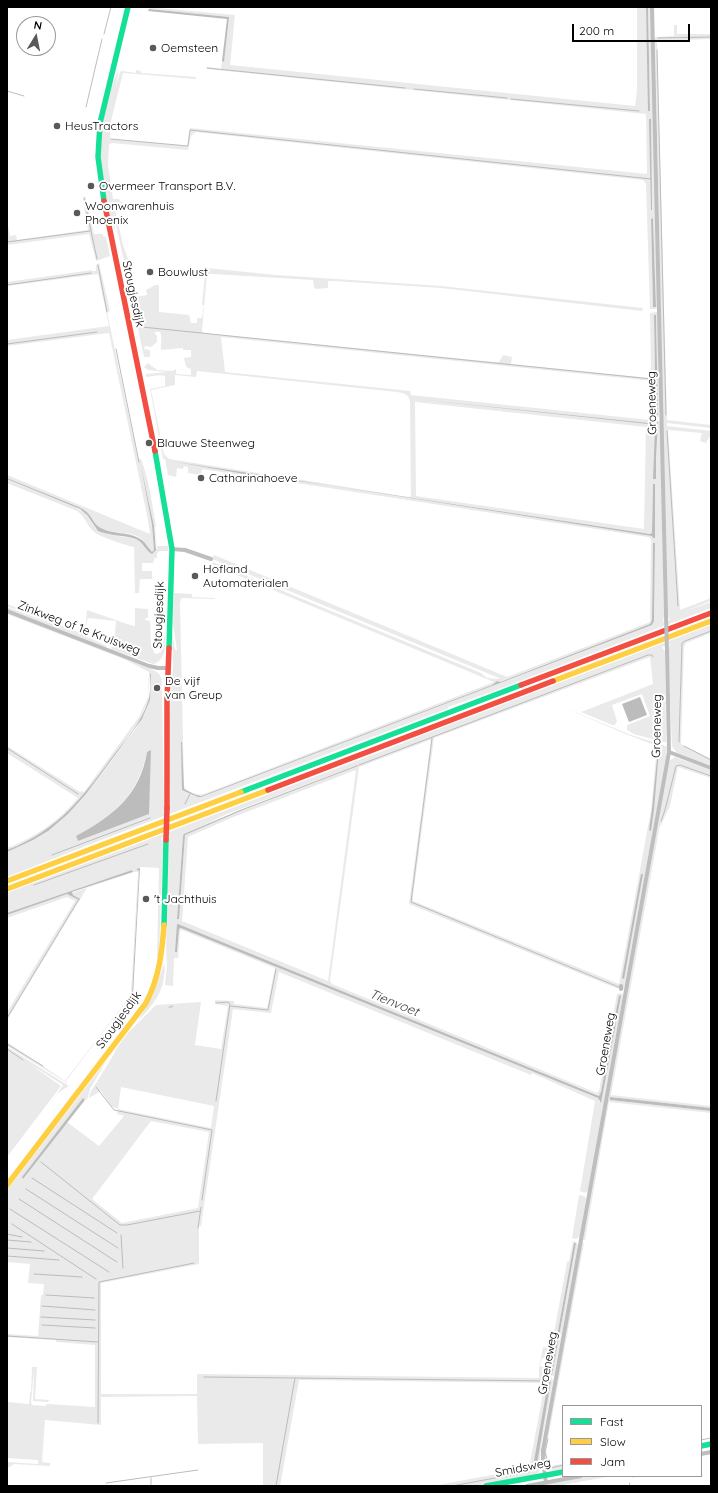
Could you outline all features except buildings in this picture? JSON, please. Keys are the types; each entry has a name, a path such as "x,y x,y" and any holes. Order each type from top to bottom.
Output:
{"main road":[{"name":"Stougjesdijk","path":"7,1185 138,1015 151,994 162,960 167,808 166,712 172,549 150,427 105,213 98,157 100,122 128,7"},
{"path":"7,881 711,613"},
{"path":"7,889 711,620"},
{"name":"Smidsweg","path":"486,1486 562,1472"}],"street":[{"name":"Groeneweg","path":"546,1483 544,1475 543,1450 669,752 652,7"},
{"path":"172,549 185,550 211,559"},
{"name":"Zinkweg of 1e Kruisweg","path":"7,610 149,666 168,668"},
{"path":"669,752 711,768"},
{"path":"528,1486 576,1477"}],"shaded area":[{"path":"149,7 235,15 230,65 635,106 637,90 637,7 646,7 650,111 648,7 651,7 658,308 650,309 646,184 643,180 196,132 191,136 188,150 112,143 109,144 108,165 113,199 119,199 123,205 120,209 115,209 123,245 128,259 124,261 114,217 116,234 109,214 102,172 101,151 105,109 119,69 116,87 120,72 122,71 136,73 136,70 141,71 141,73 196,77 196,79 123,73 111,121 110,139 187,146 190,128 647,174 646,114 207,69 207,67 221,69 222,61 224,61 229,17 149,9","holes":["653,218 656,306 653,306 651,219"]},
{"path":"646,7 648,7 650,111 648,111"},
{"path":"149,9 229,17 224,62 222,61 227,19 148,11"},
{"path":"674,25 677,25 677,34 711,34 711,39 657,41 667,420 711,425 711,428 667,423 667,426 711,431 706,443 700,441 702,433 668,430 680,610 711,598 711,601 681,613 711,602 711,608 448,707 449,708 7,877 7,852 43,834 68,814 86,794 137,727 147,708 150,689 151,674 148,700 140,720 85,794 49,829 7,850 7,848 46,828 78,798 7,753 7,746 80,792 84,792 139,717 148,697 149,672 124,659 7,614 7,612 146,667 161,676 162,688 156,687 156,689 162,689 164,809 170,807 169,725 173,664 172,632 175,650 177,650 173,624 174,593 192,594 192,597 215,598 182,598 180,603 184,786 192,793 204,794 494,682 213,565 213,562 481,673 487,678 499,679 212,559 214,555 507,677 650,622 651,539 648,537 277,480 232,475 202,469 201,475 188,473 188,467 184,466 183,469 177,468 176,477 168,475 165,459 163,459 150,389 165,386 165,376 158,375 146,377 146,374 167,372 148,370 144,367 148,363 157,370 172,371 176,369 176,374 191,375 191,369 186,367 184,358 191,357 191,350 183,350 183,348 161,350 160,332 154,332 157,336 157,342 151,347 145,346 144,349 150,350 150,357 144,357 132,300 130,298 147,295 146,290 155,285 159,285 159,312 189,315 191,323 197,323 197,318 202,318 205,274 207,274 202,331 204,333 493,362 499,362 503,355 512,357 511,364 649,378 651,374 650,313 657,312 659,417 653,418 653,381 221,337 225,372 410,391 411,395 650,420 650,425 652,425 655,421 660,421 663,622 670,620 667,614 655,37 674,36","holes":["654,315 656,315 658,414 656,414 655,382 653,380 655,376","197,371 405,394 410,401 411,496 409,497 169,459 164,454 151,390 175,385 175,375 196,377","415,402 646,427 644,529 416,496","170,461 650,534 652,533 653,484 655,484 653,536 327,485 244,474","653,543 655,543 652,625 200,797 182,790 183,786 185,791 198,796 203,795 492,685 497,681 499,682 650,624 652,620","147,752 149,814 78,841 76,836 102,820 122,803 131,792 143,767"]},
{"path":"649,119 651,119 652,210 651,210"},
{"path":"85,196 94,234 103,234 103,236 106,237 110,256 96,261 89,234 7,245 7,221 10,236 16,235 17,240 88,230 83,199"},
{"path":"653,218 656,307 653,307 651,219"},
{"path":"99,263 110,311 107,312 138,459 141,459 150,492 156,526 157,546 168,546 168,551 160,551 157,553 157,559 155,557 153,563 142,563 142,571 152,571 152,579 140,579 139,593 135,593 134,547 125,545 96,533 77,511 7,483 7,479 75,507 85,513 96,529 107,534 136,539 145,545 151,554 157,548 154,526 140,463 152,525 154,550 152,552 142,539 137,536 110,531 99,527 82,508 7,478 7,475 150,534 109,333 7,346 7,340 109,326 98,274 7,286 7,282 92,270 96,271 96,265"},
{"path":"207,268 276,275 441,286 643,308 642,311 441,288 334,281 328,281 328,288 316,289 314,287 313,280 207,274"},
{"path":"654,315 656,315 658,415 656,415 655,382 653,380 655,375"},
{"path":"416,399 648,423 648,424"},
{"path":"658,422 656,479 653,479 654,424"},
{"path":"170,461 650,534 652,533 653,484 655,484 655,538 652,536 327,485 244,474"},
{"path":"140,462 154,526 156,550 152,554 136,539 98,531 87,515 80,509 7,479 83,509 99,527 137,537 143,541 152,552 154,550 152,525"},
{"path":"653,543 655,543 654,621 652,625 201,797 182,790 181,742 184,789 201,796 492,685 497,681 500,682 650,624 652,620"},
{"path":"7,604 81,633 85,633 87,610 135,626 135,608 148,609 148,618 145,618 145,620 150,621 151,646 155,646 153,649 154,653 157,654 161,652 165,635 164,652 160,660 153,664 111,649 114,645 116,621 89,618 87,620 85,636 107,646 106,647 7,609 7,607 79,634 7,606"},
{"path":"711,625 711,633 686,643 684,647 681,744 711,759 711,766 677,753 672,746 668,651 670,644 662,647 665,652 666,742 634,734 627,730 627,725 650,716 642,694 612,705 617,721 615,725 581,712 653,684 650,657 434,738 413,901 619,984 651,810 657,746 563,707 631,735 667,747 624,990 409,904 431,741 430,740 359,767 330,981 332,984 597,1093 599,1091 617,994 622,993 623,996 588,1191 585,1193 580,1191 595,1101 532,1073 531,1075 279,972 271,1013 233,1009 201,1226 199,1226 199,1264 101,1283 101,1394 197,1394 197,1374 539,1378 539,1368 543,1347 551,1349 567,1262 569,1261 573,1241 576,1242 578,1245 554,1376 545,1374 548,1358 542,1358 540,1366 544,1367 543,1376 552,1378 553,1381 541,1447 539,1472 535,1475 475,1486 433,1486 529,1468 545,1383 299,1380 280,1486 263,1486 263,1443 198,1444 197,1396 101,1397 101,1425 45,1420 42,1462 50,1463 50,1466 14,1464 7,1467 7,1462 38,1464 38,1460 7,1458 7,1402 29,1404 32,1367 37,1367 35,1399 49,1400 48,1402 33,1401 34,1369 32,1405 45,1406 48,1404 95,1407 95,1345 56,1342 56,1340 7,1337 7,1334 38,1336 41,1295 43,1295 44,1284 28,1283 30,1264 7,1262 7,1190 107,1060 90,1089 87,1100 83,1099 22,1178 23,1179 67,1122 99,1146 124,1116 117,1114 118,1109 111,1106 101,1091 89,1098 90,1093 116,1049 127,1034 156,1005 201,1002 195,1045 221,1049 228,1006 215,1004 215,1000 234,1001 234,1004 267,1008 275,968 182,930 180,931 178,958 174,958 173,986 165,985 167,965 166,948 169,835 161,838 163,842 159,956 157,957 159,868 142,867 136,869 139,871 132,994 66,1081 67,1083 7,1046 7,1042 65,1081 131,994 138,872 87,888 7,1020 7,1012 75,901 67,897 7,918 7,915 67,894 80,899 72,893 133,872 132,870 7,913 7,893","holes":["358,765 230,815 185,835 179,919 177,919 183,835 227,814","356,770 328,981 182,921 188,837 231,818","178,924 600,1096 619,996 621,996 600,1103 598,1098 182,928 179,929 177,952","121,1087 214,1106 211,1128 118,1109","151,1121 209,1132 198,1208 122,1223 92,1199","574,1243 576,1243 552,1375 550,1375"]},
{"path":"151,674 150,700 142,719 86,794 68,814 48,831 7,852 7,850 26,842 57,821 93,783 130,735 142,715 150,695"},
{"path":"640,697 647,715 629,722 622,704"},
{"path":"658,749 654,810 651,831 649,830"},
{"path":"151,750 149,814 78,841 76,836 102,820 123,803 138,780 147,752"},
{"path":"675,757 711,770 711,778 678,767 670,806 659,829 611,1095 711,1106 711,1108 610,1097 610,1100 711,1111 711,1113 609,1102 585,1240 582,1240 669,761"},
{"path":"358,765 243,810 185,835 179,919 177,919 184,834 240,810"},
{"path":"140,868 133,995 139,871 136,869"},
{"path":"132,870 133,872 72,892 73,895 80,899 79,900 67,894 7,915 7,913"},
{"path":"641,874 643,874 624,979 622,978"},
{"path":"177,924 599,1096 619,995 621,996 601,1103 598,1098 181,928 179,929 177,952 175,952"},
{"path":"164,964 165,971 161,990 151,1007 137,1022 153,995"},
{"path":"7,1047 69,1086 58,1093 48,1107 63,1085 30,1064 61,1086 7,1157"},
{"path":"610,1097 711,1108 711,1111 610,1100"},
{"path":"83,1098 85,1100 23,1179 22,1177"},
{"path":"579,1195 584,1196 586,1199 580,1236 576,1239 572,1238"},
{"path":"582,1242 584,1243 546,1450 550,1466 562,1464 562,1470 554,1471 549,1469 547,1467 544,1455"},
{"path":"574,1243 576,1243 552,1375 550,1375 551,1369"},
{"path":"547,1380 551,1380 536,1464 534,1461 548,1383"},
{"path":"585,1477 606,1477 557,1486 536,1486"}],"waterway":[{"path":"104,34 111,7"},
{"path":"658,38 711,37"},
{"path":"86,107 102,39"},
{"path":"657,50 666,415"},
{"path":"207,68 405,88"},
{"path":"414,89 507,98"},
{"path":"7,91 24,96"},
{"path":"511,99 639,111"},
{"path":"111,139 188,146 190,130 651,179"},
{"path":"84,198 97,259"},
{"path":"7,242 90,231"},
{"path":"98,265 107,312"},
{"path":"7,285 91,273"},
{"path":"142,327 652,379"},
{"path":"7,344 97,332"},
{"path":"116,349 139,462"},
{"path":"667,431 678,606"},
{"path":"679,742 682,643 711,631"},
{"path":"359,765 648,655 652,655 653,657"},
{"path":"432,738 411,902 621,988"},
{"path":"684,746 711,760"},
{"path":"7,748 78,794"},
{"path":"661,821 676,766 680,765 711,776"},
{"path":"185,804 190,794"},
{"path":"52,855 150,818"},
{"path":"34,885 148,844"},
{"path":"7,1018 79,899"},
{"path":"230,1006 268,1010 276,969"},
{"path":"216,1003 228,1002 230,1004 216,1101"},
{"path":"7,1044 43,1066"},
{"path":"7,1049 23,1060"},
{"path":"96,1087 114,1110 212,1130 202,1200"},
{"path":"41,1162 120,1225 127,1225 200,1211"},
{"path":"32,1178 117,1233"},
{"path":"26,1189 118,1248"},
{"path":"19,1199 117,1262"},
{"path":"198,1228 201,1207"},
{"path":"10,1209 109,1272"},
{"path":"12,1224 96,1279"},
{"path":"7,1234 22,1237"},
{"path":"121,1235 123,1268"},
{"path":"7,1240 31,1242"},
{"path":"7,1248 44,1251"},
{"path":"7,1256 59,1260"},
{"path":"98,1423 99,1282 194,1263"},
{"path":"34,1274 82,1277"},
{"path":"46,1295 94,1298"},
{"path":"42,1306 95,1310"},
{"path":"41,1317 95,1320"},
{"path":"42,1325 95,1328"},
{"path":"7,1336 98,1342"},
{"path":"204,1377 295,1378"},
{"path":"276,1486 295,1378 549,1381"},
{"path":"702,1440 711,1438"},
{"path":"548,1439 545,1452 548,1463"},
{"path":"551,1468 562,1465"},
{"path":"452,1486 533,1471 535,1467"},
{"path":"106,1483 198,1470"},
{"path":"151,1478 151,1486"}],"traffic: fast":[{"path":"104,201 98,157 100,123 128,7"},
{"path":"155,451 172,549 169,648"},
{"path":"241,792 521,685"},
{"path":"164,925 166,840"},
{"path":"702,1446 711,1444"},
{"path":"486,1486 562,1472"}],"traffic: slow":[{"path":"553,681 711,621"},
{"path":"7,889 268,790"},
{"path":"7,881 241,792"},
{"path":"7,1185 146,1003 157,975 164,925"}],"traffic: jam":[{"path":"104,201 155,451"},
{"path":"521,685 711,613"},
{"path":"167,808 167,700 169,648"},
{"path":"268,790 553,681"},
{"path":"166,840 167,808"}],"place":[{"name":"Oemsteen","path":"153,48"},
{"name":"HeusTractors","path":"57,126"},
{"name":"Overmeer Transport B.V.","path":"91,186"},
{"name":"Woonwarenhuis Phoenix","path":"77,213"},
{"name":"Bouwlust","path":"150,272"},
{"name":"Blauwe Steenweg","path":"149,443"},
{"name":"Catharinahoeve","path":"201,478"},
{"name":"Hofland Automaterialen","path":"195,576"},
{"name":"De vijf van Greup","path":"157,688"},
{"name":"'t Jachthuis","path":"146,899"}],"water label":[{"name":"Tienvoet","path":"394,1003"}]}
